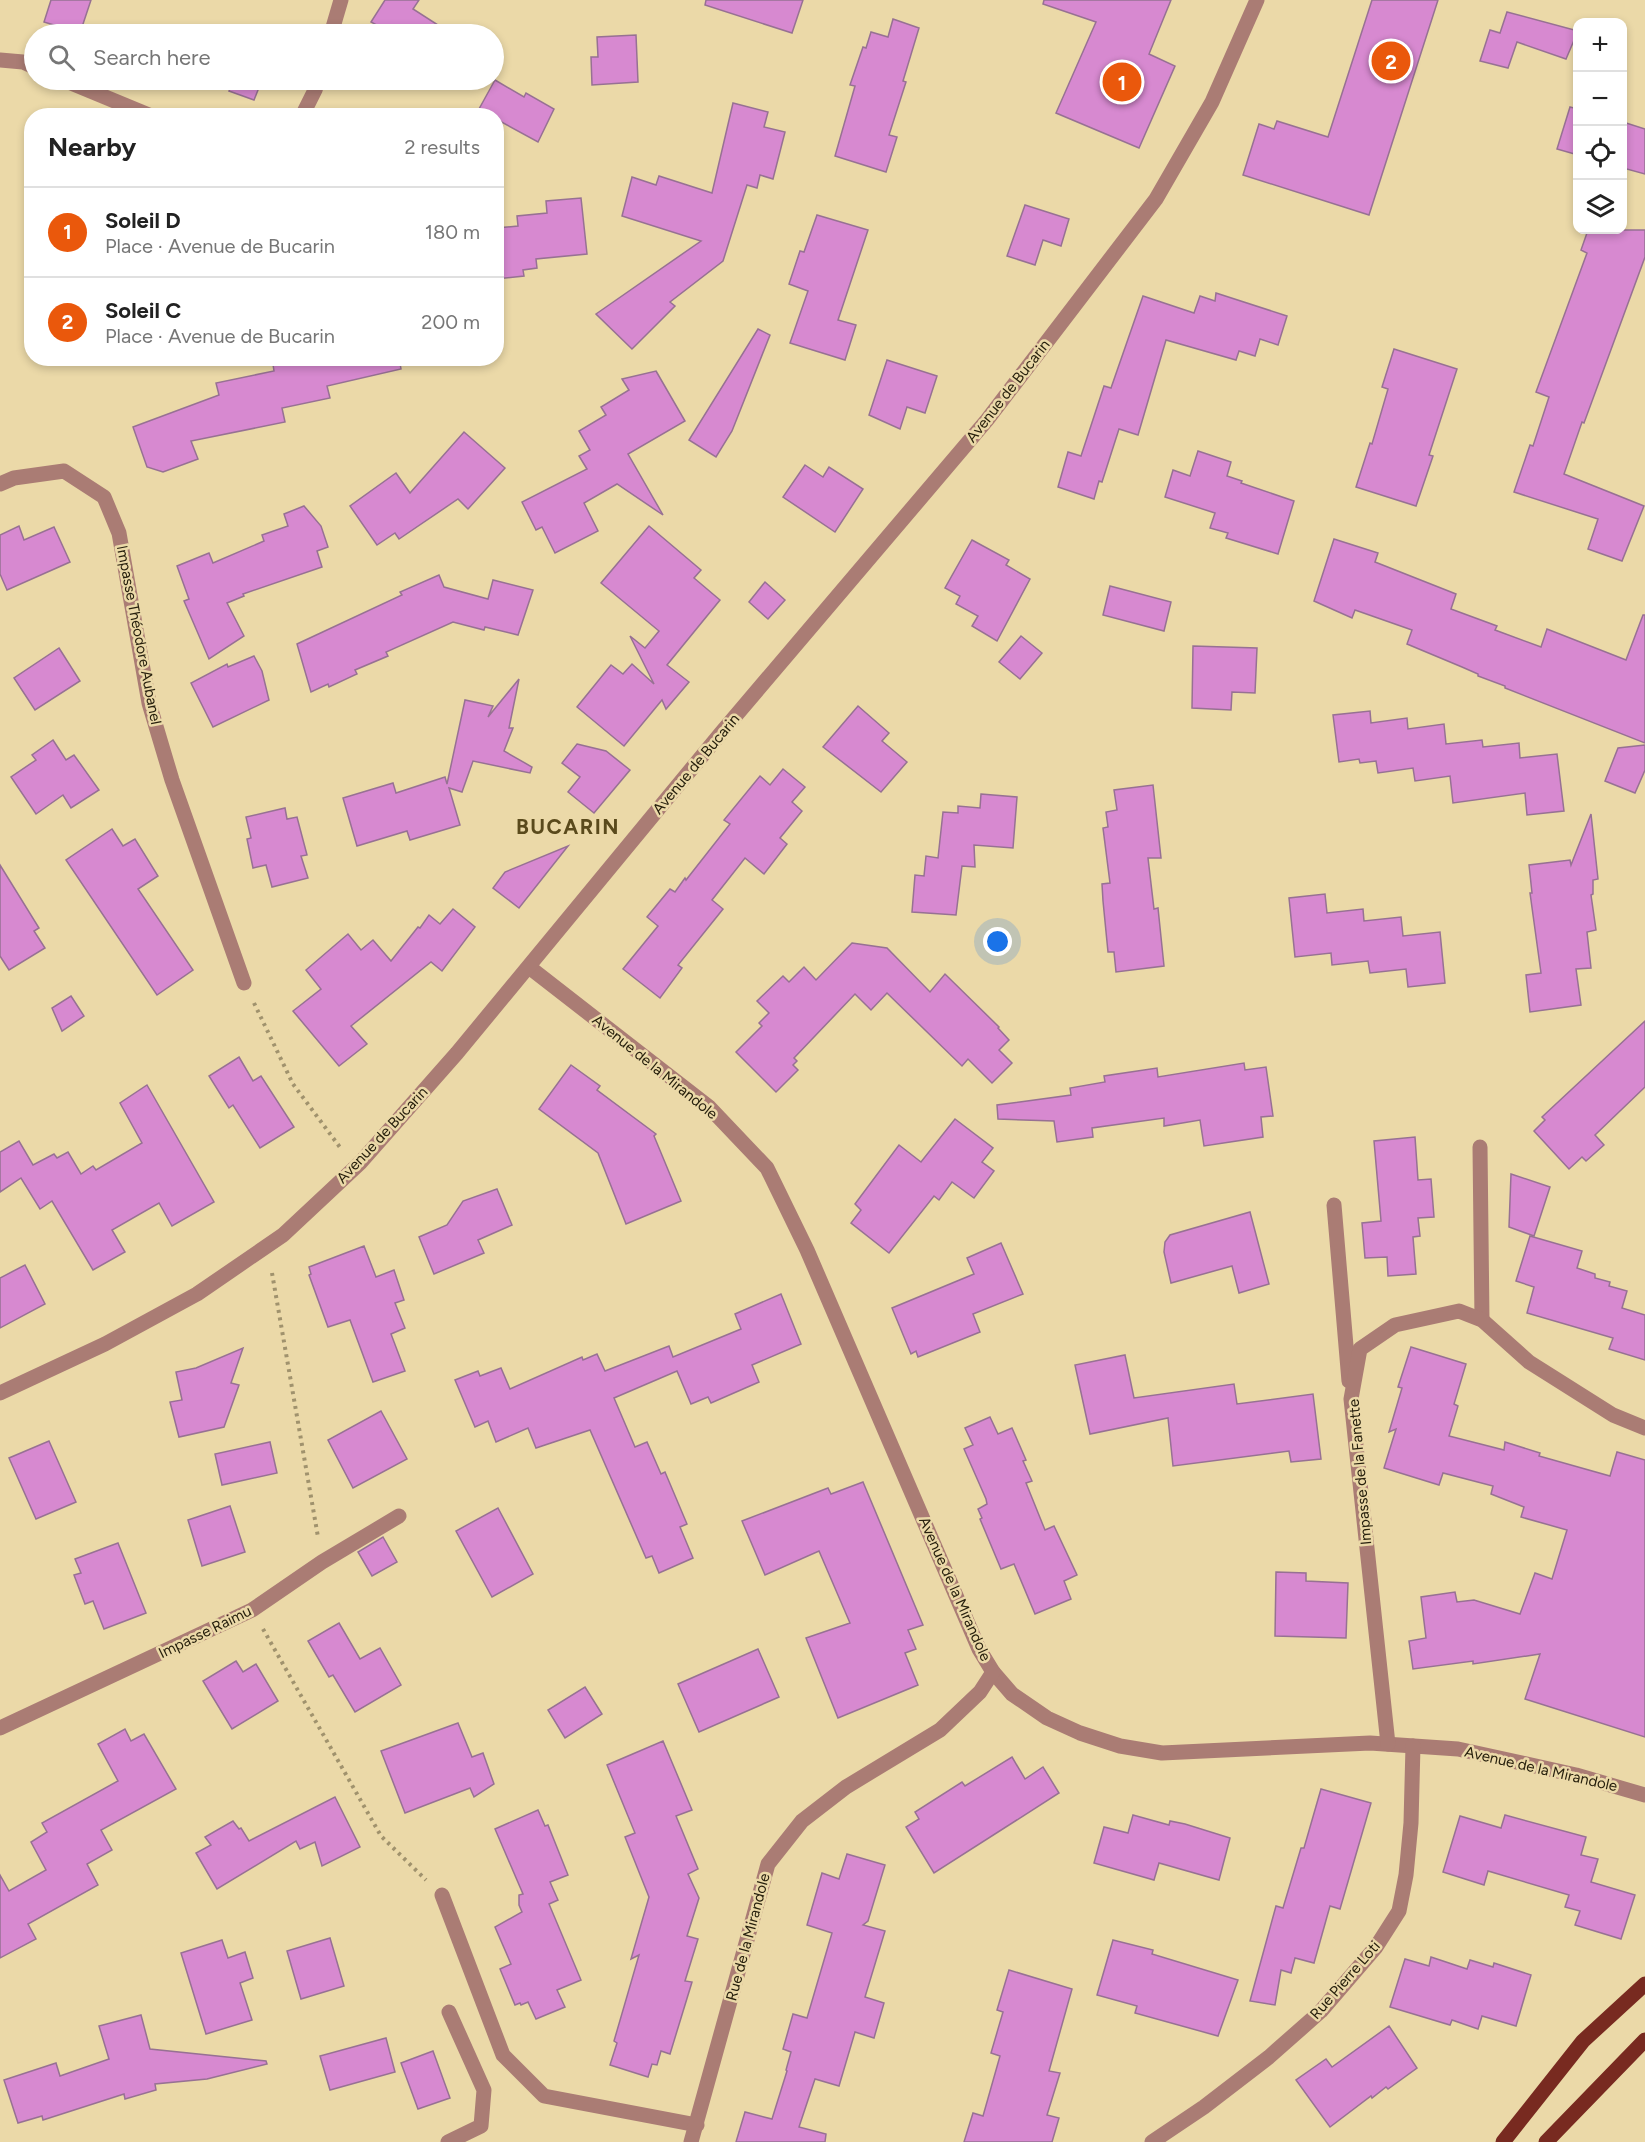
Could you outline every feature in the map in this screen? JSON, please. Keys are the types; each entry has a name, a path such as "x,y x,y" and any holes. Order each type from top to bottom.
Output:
{"main road":[{"path":"1503,2142 1583,2041 1645,1984"},
{"path":"1546,2142 1645,2040"}],"street":[{"path":"334,24 341,0"},
{"name":"Avenue de Bucarin","path":"0,1394 105,1344 197,1294 283,1235 355,1168 457,1053 721,733 987,420 1156,199 1212,102 1257,0"},
{"path":"0,60 24,62"},
{"path":"88,90 132,108"},
{"path":"306,108 314,90"},
{"name":"Impasse Théodore Aubanel","path":"0,484 14,478 64,471 104,497 119,533 149,703 155,725 171,780 244,983"},
{"name":"Avenue de la Mirandole","path":"529,967 709,1107 767,1168 812,1261 979,1649 993,1672 1012,1694 1047,1718 1080,1733 1120,1746 1162,1753 1370,1743 1458,1749 1576,1775 1645,1795"},
{"path":"1480,1147 1482,1320"},
{"path":"1334,1205 1351,1398"},
{"name":"Impasse de la Fanette","path":"1388,1744 1351,1398 1360,1349 1395,1325 1459,1311 1482,1320 1529,1362 1613,1415 1645,1428"},
{"name":"Impasse Raimu","path":"0,1728 252,1610 322,1562 399,1516"},
{"name":"Rue de la Mirandole","path":"691,2142 768,1864 802,1821 846,1787 940,1730 980,1692 993,1672"},
{"name":"Rue Pierre Loti","path":"1152,2142 1204,2107 1269,2057 1321,2011 1376,1947 1399,1911 1406,1875 1411,1823 1413,1746"},
{"path":"442,1895 503,2055 544,2096 697,2125"},
{"path":"448,2142 481,2126 484,2090 449,2012"}],"path":[{"path":"244,983 293,1084 355,1168"},
{"path":"267,1246 322,1562"},
{"path":"252,1610 381,1836 442,1895"}],"building":[{"path":"51,0 91,0 83,24 44,22"},
{"path":"385,0 419,0 413,9 436,24 375,24 371,22"},
{"path":"706,0 803,0 792,33 705,5"},
{"path":"1044,0 1171,0 1149,54 1175,66 1139,148 1056,113 1096,22 1043,4"},
{"path":"1372,0 1438,0 1369,215 1243,175 1259,124 1274,129 1277,121 1328,137"},
{"path":"1507,12 1573,30 1573,43 1566,59 1517,42 1508,68 1480,61 1490,30 1500,33"},
{"path":"893,19 919,28 903,81 906,82 889,135 897,137 886,172 835,156 855,86 850,85 863,47 866,48 871,32 888,37"},
{"path":"636,35 638,82 592,85 591,57 598,57 597,37"},
{"path":"504,85 524,97 526,93 554,109 538,142 504,123 504,108 480,108 489,90 504,90"},
{"path":"229,90 258,90 254,100"},
{"path":"733,103 768,112 764,127 785,132 773,179 760,175 757,188 747,185 723,261 670,302 675,306 632,349 596,314 701,241 622,216 632,177 656,185 659,176 712,193"},
{"path":"1570,107 1573,108 1573,154 1557,149"},
{"path":"1627,123 1645,129 1645,174 1627,169"},
{"path":"581,198 587,254 536,259 537,268 523,270 524,276 504,278 504,227 518,226 517,216 547,213 546,201"},
{"path":"1025,205 1069,219 1061,246 1043,240 1035,265 1007,256"},
{"path":"817,215 868,230 838,320 856,325 845,360 790,343 808,291 789,284 800,251 804,252"},
{"path":"1627,230 1645,230 1645,257 1564,474 1644,506 1622,561 1588,549 1598,519 1514,492 1530,445 1533,446 1549,397 1536,392 1587,253 1581,250 1587,234 1627,234"},
{"path":"1216,293 1287,316 1278,345 1260,339 1255,356 1239,351 1236,360 1166,340 1138,435 1119,429 1102,482 1099,481 1094,499 1058,487 1068,452 1081,456 1104,386 1111,388 1143,296 1194,313 1200,296 1215,301"},
{"path":"758,329 770,335 732,431 716,457 689,440"},
{"path":"1394,349 1457,369 1429,455 1433,456 1416,506 1356,487 1370,443 1372,444 1388,389 1382,387"},
{"path":"887,360 937,376 925,413 907,407 900,429 869,415"},
{"path":"273,366 400,366 401,369 327,386 330,398 282,408 285,422 191,441 198,459 163,472 147,467 133,427 219,395 216,383 274,371"},
{"path":"656,371 685,421 628,454 663,515 617,484 584,503 598,531 555,553 542,527 536,530 522,502 587,469 579,456 590,450 579,431 606,415 601,407 629,390 622,379"},
{"path":"464,432 505,468 468,509 458,499 399,539 395,533 377,545 350,506 396,473 410,493"},
{"path":"1198,451 1231,462 1227,476 1294,501 1278,554 1226,538 1228,533 1210,528 1215,513 1165,497 1173,470 1190,476"},
{"path":"805,465 823,477 829,467 863,489 835,532 783,497"},
{"path":"304,506 321,526 328,547 317,551 322,567 243,594 244,596 227,603 244,636 209,659 184,601 189,599 177,566 209,553 213,563 264,541 262,535 288,526 284,514"},
{"path":"19,526 24,540 54,527 70,562 7,590 0,574 0,535"},
{"path":"649,526 701,570 694,578 720,600 667,665 689,682 666,709 662,700 624,746 577,707 611,665 623,674 632,664 654,684 630,636 645,648 659,631 601,583"},
{"path":"1334,539 1378,553 1375,562 1456,594 1451,609 1497,626 1495,630 1541,647 1547,629 1626,660 1643,615 1645,615 1645,743 1505,688 1505,686 1407,644 1412,630 1355,610 1352,618 1314,601"},
{"path":"972,540 1009,560 1006,565 1030,579 997,641 972,626 978,616 956,604 960,596 945,588"},
{"path":"439,575 444,587 488,599 493,580 533,590 518,635 453,622 386,652 388,656 355,670 357,674 329,687 328,684 311,692 297,644 402,595 400,592"},
{"path":"765,582 785,600 768,619 749,602"},
{"path":"1110,586 1171,602 1164,631 1103,615"},
{"path":"1021,636 1042,653 1020,679 999,662"},
{"path":"1193,646 1257,648 1255,693 1232,692 1231,710 1192,708"},
{"path":"59,648 80,681 35,710 14,678"},
{"path":"254,656 262,671 269,700 213,727 191,683 227,664 228,667"},
{"path":"519,679 509,728 513,728 504,751 532,767 530,773 473,761 462,792 449,788 460,825 410,840 407,831 357,846 343,798 393,783 396,793 445,777 447,784 465,700 493,706 488,717"},
{"path":"858,706 889,733 882,741 907,762 881,792 823,747"},
{"path":"1370,711 1371,723 1407,718 1408,729 1444,724 1446,744 1482,740 1483,747 1519,743 1520,758 1557,754 1564,811 1527,815 1525,793 1453,803 1450,776 1415,781 1413,768 1378,773 1376,761 1360,763 1359,759 1339,762 1333,715"},
{"path":"53,740 66,760 74,755 99,790 71,808 63,795 36,814 11,777 36,760 32,755"},
{"path":"577,744 606,751 630,770 594,813 568,792 580,777 562,763"},
{"path":"1645,745 1645,770 1635,793 1605,781 1618,748"},
{"path":"783,769 805,787 792,802 802,811 780,838 787,844 764,874 745,858 712,900 723,909 678,965 682,968 660,998 623,969 658,926 647,917 670,889 675,892 685,878 686,880 730,824 724,820 760,776 770,785"},
{"path":"1153,785 1161,858 1148,858 1154,909 1158,908 1164,966 1116,972 1114,952 1108,952 1103,901 1102,884 1110,883 1103,828 1108,827 1106,812 1117,810 1114,790"},
{"path":"981,794 1017,797 1013,848 974,845 975,867 962,866 956,915 912,912 915,875 924,876 926,856 938,858 943,812 958,813 958,806 980,808"},
{"path":"285,808 287,819 297,817 307,855 301,856 308,878 272,887 266,865 253,868 247,839 251,838 246,817"},
{"path":"1591,814 1598,879 1593,880 1593,894 1591,895 1596,930 1587,932 1591,968 1576,969 1581,1005 1530,1012 1526,975 1541,973 1530,893 1532,893 1529,865 1570,860 1571,865"},
{"path":"112,829 123,846 135,839 158,876 138,889 193,970 157,995 66,860"},
{"path":"568,846 519,908 493,888 505,872"},
{"path":"0,865 39,928 34,931 45,948 9,970 0,956"},
{"path":"1325,894 1327,913 1363,909 1364,921 1401,917 1403,936 1440,932 1445,983 1408,987 1406,969 1370,973 1368,961 1332,965 1331,953 1295,957 1289,898"},
{"path":"453,909 475,927 442,971 431,962 351,1026 367,1044 339,1066 293,1011 321,989 306,970 348,934 361,950 373,940 391,961 429,915 440,924"},
{"path":"852,943 887,948 930,992 945,974 999,1027 1009,1040 999,1050 1012,1063 992,1083 968,1059 962,1066 887,993 871,1010 855,994 794,1058 797,1061 793,1065 798,1070 776,1092 736,1052 762,1026 759,1023 769,1013 757,1001 783,976 789,982 804,967 816,980"},
{"path":"71,996 84,1016 62,1031 52,1008"},
{"path":"1645,1021 1645,1087 1595,1135 1604,1145 1586,1161 1582,1157 1569,1169 1534,1131 1545,1120 1542,1117"},
{"path":"239,1057 253,1081 261,1076 294,1127 260,1148 233,1105 229,1108 209,1076"},
{"path":"1244,1063 1245,1070 1266,1067 1273,1116 1261,1117 1263,1137 1204,1146 1200,1120 1164,1126 1164,1118 1092,1128 1093,1137 1057,1142 1054,1121 998,1119 997,1105 1071,1095 1070,1088 1105,1082 1104,1076 1157,1068 1158,1077"},
{"path":"571,1065 600,1086 597,1090 656,1134 654,1136 681,1201 626,1224 598,1153 539,1109"},
{"path":"147,1085 214,1202 172,1226 159,1203 112,1230 125,1252 93,1270 52,1201 40,1209 21,1178 0,1192 0,1152 19,1141 33,1165 54,1154 57,1158 68,1152 81,1174 93,1166 96,1170 142,1143 120,1103"},
{"path":"955,1119 993,1148 982,1162 994,1171 974,1198 952,1182 939,1200 934,1196 889,1253 851,1223 861,1210 855,1204 899,1145 921,1162"},
{"path":"1415,1137 1418,1180 1431,1179 1434,1217 1418,1218 1420,1236 1413,1237 1416,1274 1388,1276 1387,1257 1365,1258 1362,1223 1381,1221 1374,1141"},
{"path":"1511,1174 1550,1187 1534,1236 1509,1227"},
{"path":"497,1189 512,1225 478,1240 484,1253 434,1274 419,1237 447,1225 463,1201"},
{"path":"1250,1212 1269,1284 1239,1293 1232,1266 1171,1283 1164,1252 1165,1242 1170,1235"},
{"path":"1530,1236 1582,1251 1577,1268 1595,1274 1595,1278 1610,1282 1609,1286 1627,1291 1622,1308 1645,1315 1645,1360 1609,1349 1613,1338 1527,1313 1534,1287 1516,1281"},
{"path":"1001,1243 1023,1294 973,1314 980,1332 918,1357 916,1351 911,1354 892,1308 974,1274 967,1258"},
{"path":"364,1246 376,1277 394,1270 404,1300 395,1303 405,1328 391,1334 405,1371 373,1382 350,1320 328,1327 309,1275 311,1274 309,1267"},
{"path":"25,1265 45,1304 0,1328 0,1278"},
{"path":"781,1294 801,1344 752,1365 759,1382 711,1403 708,1397 691,1404 677,1371 614,1398 635,1447 647,1442 661,1474 665,1472 687,1524 680,1527 693,1558 659,1573 652,1556 646,1558 590,1430 536,1448 528,1428 496,1442 488,1421 475,1427 455,1380 478,1371 480,1376 501,1368 510,1389 582,1357 583,1360 597,1354 605,1371 669,1346 673,1357 741,1329 735,1314"},
{"path":"1411,1347 1466,1364 1454,1404 1458,1406 1449,1436 1504,1450 1505,1442 1540,1453 1539,1456 1610,1476 1617,1452 1645,1460 1645,1737 1525,1699 1540,1654 1473,1664 1473,1661 1413,1669 1409,1641 1426,1638 1421,1597 1455,1592 1457,1602 1474,1600 1520,1614 1535,1573 1552,1579 1567,1530 1521,1517 1524,1507 1491,1494 1493,1486 1443,1473 1439,1485 1384,1468 1396,1429 1389,1432 1402,1388 1398,1387"},
{"path":"243,1348 231,1383 239,1385 224,1427 179,1437 170,1402 182,1400 176,1372 196,1368"},
{"path":"1125,1355 1134,1398 1234,1384 1237,1404 1313,1394 1321,1459 1291,1462 1289,1451 1173,1466 1168,1418 1090,1434 1075,1365"},
{"path":"381,1411 407,1459 353,1488 328,1440"},
{"path":"990,1417 998,1434 1012,1428 1026,1460 1023,1461 1032,1481 1026,1483 1045,1530 1054,1526 1077,1575 1064,1581 1071,1599 1035,1614 1014,1564 1001,1569 980,1519 982,1518 978,1509 987,1504 986,1499 964,1449 973,1445 965,1428"},
{"path":"49,1441 76,1502 36,1519 9,1458"},
{"path":"270,1442 277,1473 222,1485 215,1454"},
{"path":"863,1482 923,1625 908,1630 916,1649 905,1653 918,1685 838,1718 806,1638 850,1623 819,1551 765,1575 742,1521 828,1488 831,1494"},
{"path":"230,1506 245,1552 202,1566 188,1520"},
{"path":"498,1508 533,1574 492,1597 456,1531"},
{"path":"383,1537 397,1562 372,1576 358,1552"},
{"path":"118,1543 146,1613 104,1629 93,1601 85,1604 74,1575 81,1573 75,1559"},
{"path":"1276,1572 1306,1573 1306,1581 1348,1583 1346,1638 1275,1636"},
{"path":"339,1623 360,1659 380,1648 401,1685 355,1712 333,1675 329,1677 308,1641"},
{"path":"758,1649 779,1697 699,1732 678,1684"},
{"path":"236,1661 243,1672 256,1664 278,1701 232,1729 203,1681"},
{"path":"585,1687 602,1714 565,1738 548,1710"},
{"path":"458,1723 472,1757 483,1753 494,1784 474,1797 470,1788 405,1813 381,1751"},
{"path":"125,1729 131,1741 144,1734 176,1789 101,1830 112,1850 87,1864 98,1885 28,1924 36,1939 0,1958 0,1875 9,1891 46,1870 31,1842 47,1832 42,1823 118,1781 98,1744"},
{"path":"663,1741 692,1810 676,1816 698,1869 688,1874 699,1898 687,1936 698,1939 685,1981 692,1982 670,2054 661,2051 657,2065 652,2064 648,2077 610,2065 617,2043 614,2041 639,1955 631,1959 649,1897 625,1837 635,1833 607,1765"},
{"path":"1012,1757 1025,1779 1043,1767 1059,1793 934,1873 906,1827 919,1819 915,1812 962,1782 965,1786"},
{"path":"1321,1789 1371,1803 1340,1909 1330,1906 1314,1963 1295,1958 1291,1973 1281,1970 1275,2005 1250,2001 1276,1906 1283,1908"},
{"path":"335,1797 360,1847 322,1866 315,1842 300,1849 296,1841 217,1889 196,1853 211,1845 205,1837 233,1821 239,1829 241,1828 249,1841"},
{"path":"538,1810 545,1826 548,1825 568,1875 550,1882 558,1900 549,1904 581,1980 557,1990 565,2007 536,2019 528,2002 515,2005 500,1969 511,1964 495,1927 522,1912 519,1895 523,1894 495,1829"},
{"path":"1133,1815 1169,1825 1170,1821 1185,1824 1230,1838 1219,1880 1159,1863 1154,1880 1094,1863 1104,1827 1128,1833"},
{"path":"1505,1815 1586,1837 1581,1855 1598,1859 1591,1882 1635,1895 1621,1939 1575,1925 1580,1911 1565,1907 1569,1895 1488,1871 1484,1885 1443,1872 1460,1816 1501,1828"},
{"path":"847,1854 885,1865 868,1921 863,1925 885,1931 865,1997 884,2003 874,2038 855,2032 839,2086 815,2079 799,2127 826,2134 825,2142 736,2142 745,2112 772,2119 791,2052 783,2049 793,2014 807,2018 832,1933 807,1925 822,1873 839,1879"},
{"path":"330,1938 344,1986 301,1999 287,1951"},
{"path":"222,1940 228,1958 245,1952 253,1978 240,1983 252,2020 206,2034 181,1953"},
{"path":"1113,1940 1153,1950 1152,1954 1238,1980 1218,2036 1135,2013 1137,2006 1097,1995"},
{"path":"1431,1957 1467,1969 1470,1960 1493,1967 1494,1963 1531,1975 1516,2026 1482,2016 1478,2029 1452,2020 1450,2025 1390,2007 1405,1959 1429,1966"},
{"path":"1009,1970 1072,1989 1049,2071 1060,2073 1047,2115 1059,2118 1052,2142 964,2142 973,2113 983,2116 1000,2056 991,2053 1003,2012 997,2010"},
{"path":"141,2015 150,2049 266,2061 267,2064 207,2079 155,2084 156,2090 125,2099 124,2094 43,2120 42,2116 18,2123 4,2080 56,2063 60,2076 109,2059 99,2026"},
{"path":"1389,2026 1417,2068 1388,2089 1386,2087 1372,2098 1371,2096 1330,2127 1296,2080 1326,2059 1332,2067"},
{"path":"386,2038 395,2072 330,2090 320,2056"},
{"path":"433,2051 450,2098 418,2109 401,2063"}],"place":[{"name":"Soleil C","path":"1391,61"},
{"name":"Soleil D","path":"1122,82"}],"district":[{"name":"BUCARIN","path":"568,827"}]}
